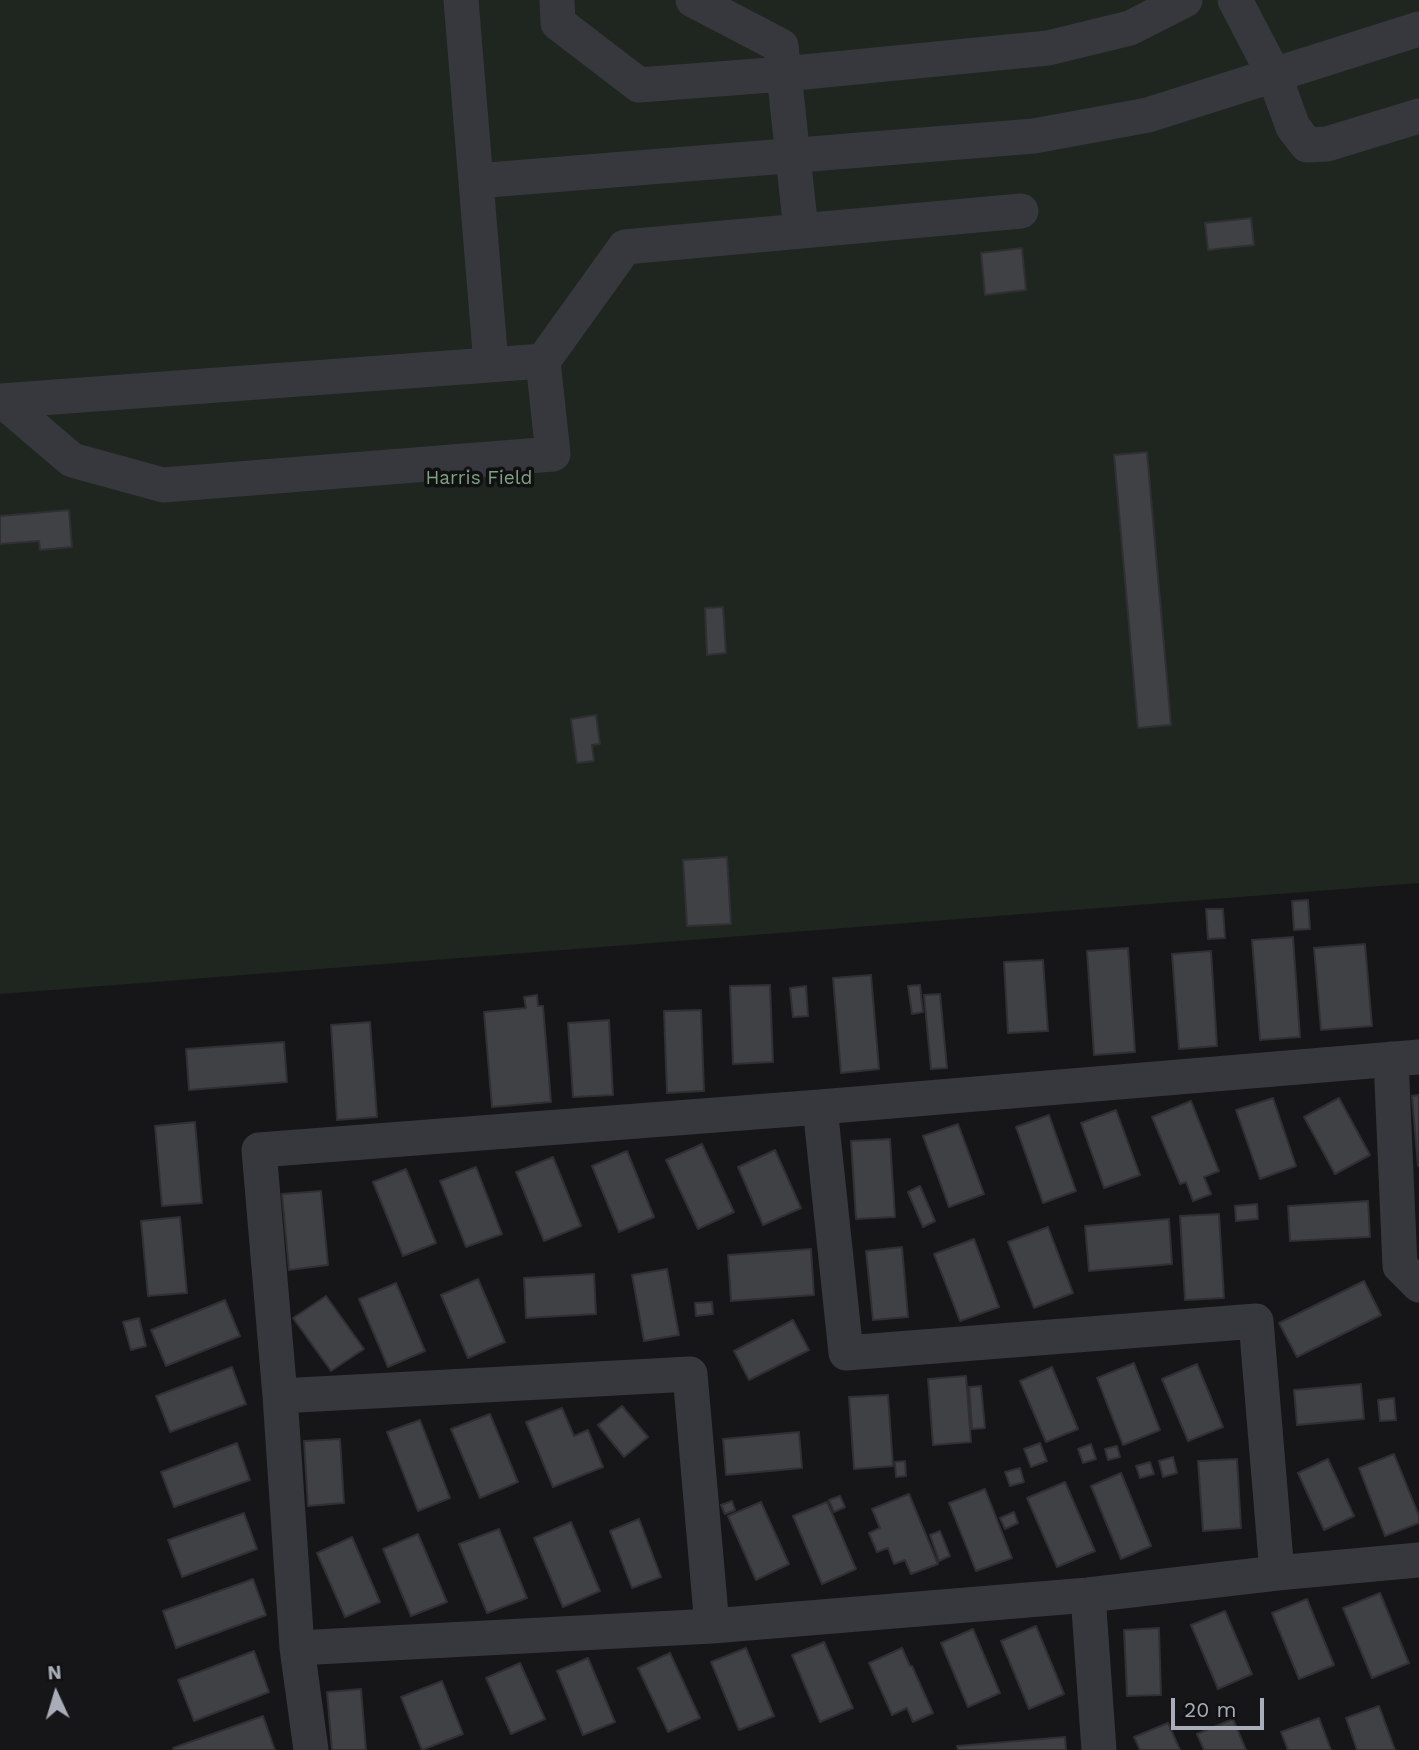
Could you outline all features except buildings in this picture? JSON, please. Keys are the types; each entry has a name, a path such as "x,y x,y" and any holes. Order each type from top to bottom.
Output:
{"street":[{"path":"461,0 491,364"},
{"path":"556,0 558,23 639,85 784,74 1048,48 1130,28 1185,0"},
{"path":"694,0 781,46 801,231"},
{"path":"1235,0 1274,75 1293,127 1307,145 1327,144 1419,116"},
{"path":"476,181 1034,136 1148,115 1419,29"},
{"path":"1,401 72,460 163,485 553,454 543,361 625,247 1021,212"},
{"path":"1,401 543,361"},
{"path":"311,1750 297,1648 280,1396 259,1150 1405,1058 1400,1266 1419,1285"},
{"path":"820,1107 846,1353 1256,1321 1278,1573"},
{"path":"280,1396 690,1374 712,1626"},
{"path":"297,1648 712,1626 1088,1595 1419,1560"},
{"path":"1088,1595 1100,1750"}],"green space":[{"name":"Harris Field","path":"0,0 1419,0 1419,883 0,994"}]}
